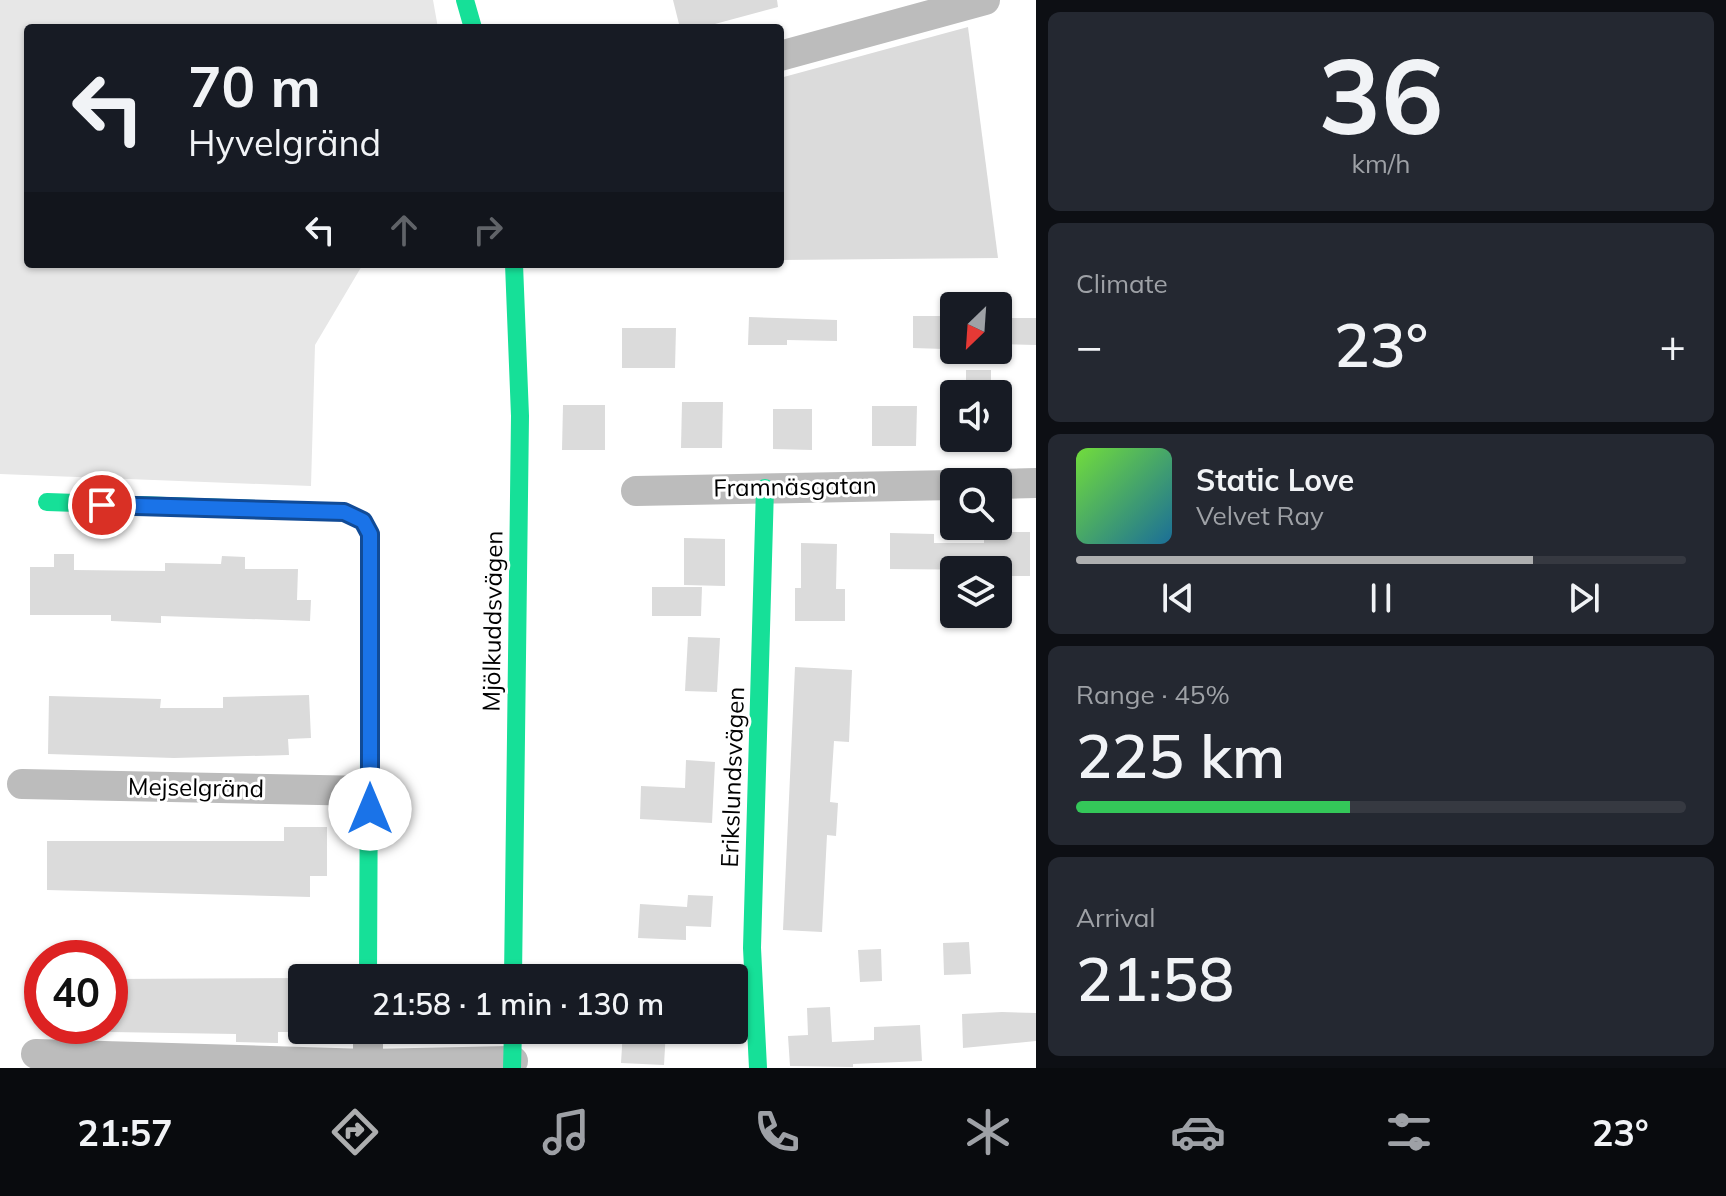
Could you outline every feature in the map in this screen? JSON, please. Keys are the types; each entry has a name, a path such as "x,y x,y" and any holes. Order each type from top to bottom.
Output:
{"street":[{"path":"465,0 472,24"},
{"path":"784,55 985,0"},
{"name":"Mjölkuddsvägen","path":"513,964 520,416 514,268"},
{"path":"1012,484 1036,483"},
{"name":"Framnäsgatan","path":"636,491 940,485"},
{"name":"Erikslundsvägen","path":"758,1068 752,948 765,488"},
{"path":"47,502 344,512 363,521 370,534 368,964"},
{"name":"Mejselgränd","path":"22,784 370,791"},
{"path":"368,1044 368,1066"},
{"path":"36,1054 368,1066 512,1064 513,1044"}],"shaded area":[{"path":"0,0 433,0 437,24 24,24 24,268 361,268 315,345 311,486 0,474"}],"building":[{"path":"673,0 777,0 778,7 715,24 679,24"},
{"path":"968,27 998,258 784,260 784,77"},
{"path":"913,316 940,316 940,349 913,348"},
{"path":"749,317 837,320 837,341 787,340 787,345 748,345"},
{"path":"1012,318 1036,318 1036,345 1012,344"},
{"path":"622,328 676,328 675,368 622,368"},
{"path":"966,370 991,370 991,380 966,380"},
{"path":"682,402 723,402 722,448 681,448"},
{"path":"563,405 605,405 605,450 562,450"},
{"path":"872,406 917,406 916,446 872,446"},
{"path":"773,409 812,409 812,450 773,449"},
{"path":"1012,532 1030,532 1030,576 1012,576 1012,556 940,556 940,569 890,569 890,533 934,534 934,543 984,543 984,540 1012,540"},
{"path":"684,538 725,539 725,586 684,585"},
{"path":"801,543 837,544 836,589 845,589 845,621 795,621 795,588 801,588"},
{"path":"54,554 74,554 74,570 165,571 165,563 221,564 222,556 245,557 245,569 298,569 297,600 311,600 310,621 161,616 161,623 111,621 111,615 30,615 30,567 54,567"},
{"path":"652,587 702,587 701,616 652,616"},
{"path":"688,637 720,638 717,692 685,691"},
{"path":"795,667 852,670 849,742 834,741 830,802 838,803 836,836 827,835 822,932 783,930"},
{"path":"309,695 311,738 288,739 289,755 174,758 48,754 49,696 161,699 160,708 223,708 223,697"},
{"path":"686,760 715,762 712,823 640,819 641,786 685,788"},
{"path":"284,827 327,827 327,876 310,876 310,897 47,890 47,841 284,841"},
{"path":"688,895 713,896 711,927 686,926 686,940 638,938 640,904 687,907"},
{"path":"969,942 971,974 944,975 943,943"},
{"path":"881,949 882,981 860,982 858,950"},
{"path":"288,978 288,1032 278,1032 278,1043 236,1042 236,1034 128,1032 128,979"},
{"path":"830,1007 832,1042 874,1040 874,1027 920,1025 922,1061 853,1064 853,1067 790,1066 788,1036 808,1035 807,1008"},
{"path":"1036,1013 1036,1041 963,1048 962,1014"},
{"path":"622,1044 665,1044 664,1065 621,1063"}],"traffic: fast":[{"path":"465,0 472,24"},
{"path":"513,964 520,416 514,268"},
{"path":"758,1068 752,948 765,488"},
{"path":"47,502 344,512 363,521 370,534 368,964"},
{"path":"512,1068 513,1044"}],"route":[{"path":"102,505 344,512 363,521 370,534 370,809"}]}
